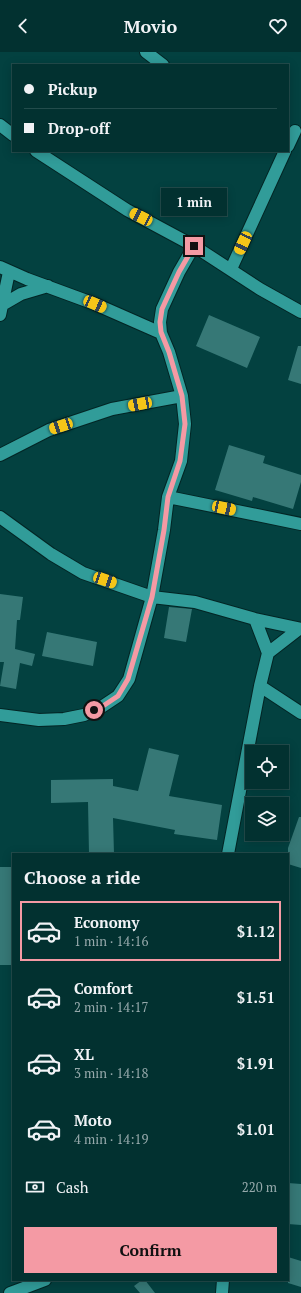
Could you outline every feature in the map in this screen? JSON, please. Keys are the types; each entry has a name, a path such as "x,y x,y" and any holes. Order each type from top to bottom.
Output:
{"street":[{"path":"146,52 162,64"},
{"path":"0,125 12,134"},
{"path":"289,144 295,131"},
{"path":"38,152 127,210 194,246 260,289 301,312"},
{"path":"231,270 286,152"},
{"path":"0,715 39,720 84,715 103,706 118,696 128,679 152,597 164,530 168,497 182,453 185,424 182,396 169,352 161,332 160,322 162,309 179,272 194,246"},
{"path":"1,310 5,269 95,304 161,332"},
{"path":"1,310 21,294 48,286"},
{"path":"0,455 48,430 112,409 182,396"},
{"path":"168,497 301,524"},
{"path":"0,517 51,554 83,573 152,597 195,602 255,619 300,629"},
{"path":"228,853 260,686 268,653 255,619"},
{"path":"268,653 300,629"},
{"path":"260,686 301,713"},
{"path":"10,1293 43,1281"},
{"path":"222,1293 223,1281"}],"building":[{"path":"209,315 260,337 247,368 196,346"},
{"path":"298,346 301,346 301,384 288,380"},
{"path":"229,445 265,456 263,463 301,475 301,482 293,509 253,497 252,501 215,490"},
{"path":"0,594 23,597 20,620 17,620 15,649 35,654 32,666 20,663 16,689 0,686 4,662 0,662"},
{"path":"169,607 192,609 186,642 164,638"},
{"path":"47,632 97,642 93,666 42,656"},
{"path":"149,748 179,755 169,796 222,805 217,840 174,834 175,830 113,818 114,853 89,853 88,802 51,803 51,780 113,779 113,786 138,791"},
{"path":"299,817 301,817 301,868 289,864 288,848"},
{"path":"0,867 12,867 12,965 0,965"},
{"path":"289,1183 301,1184 301,1225 289,1224"},
{"path":"289,1257 301,1261 301,1287 288,1283"},
{"path":"141,1281 146,1281 155,1293 140,1293 134,1286"}],"route":[{"path":"94,710 118,696 128,679 152,597 164,530 168,497 180,461 185,424 182,396 169,352 161,332 160,322 162,309 179,272 194,246"}]}
